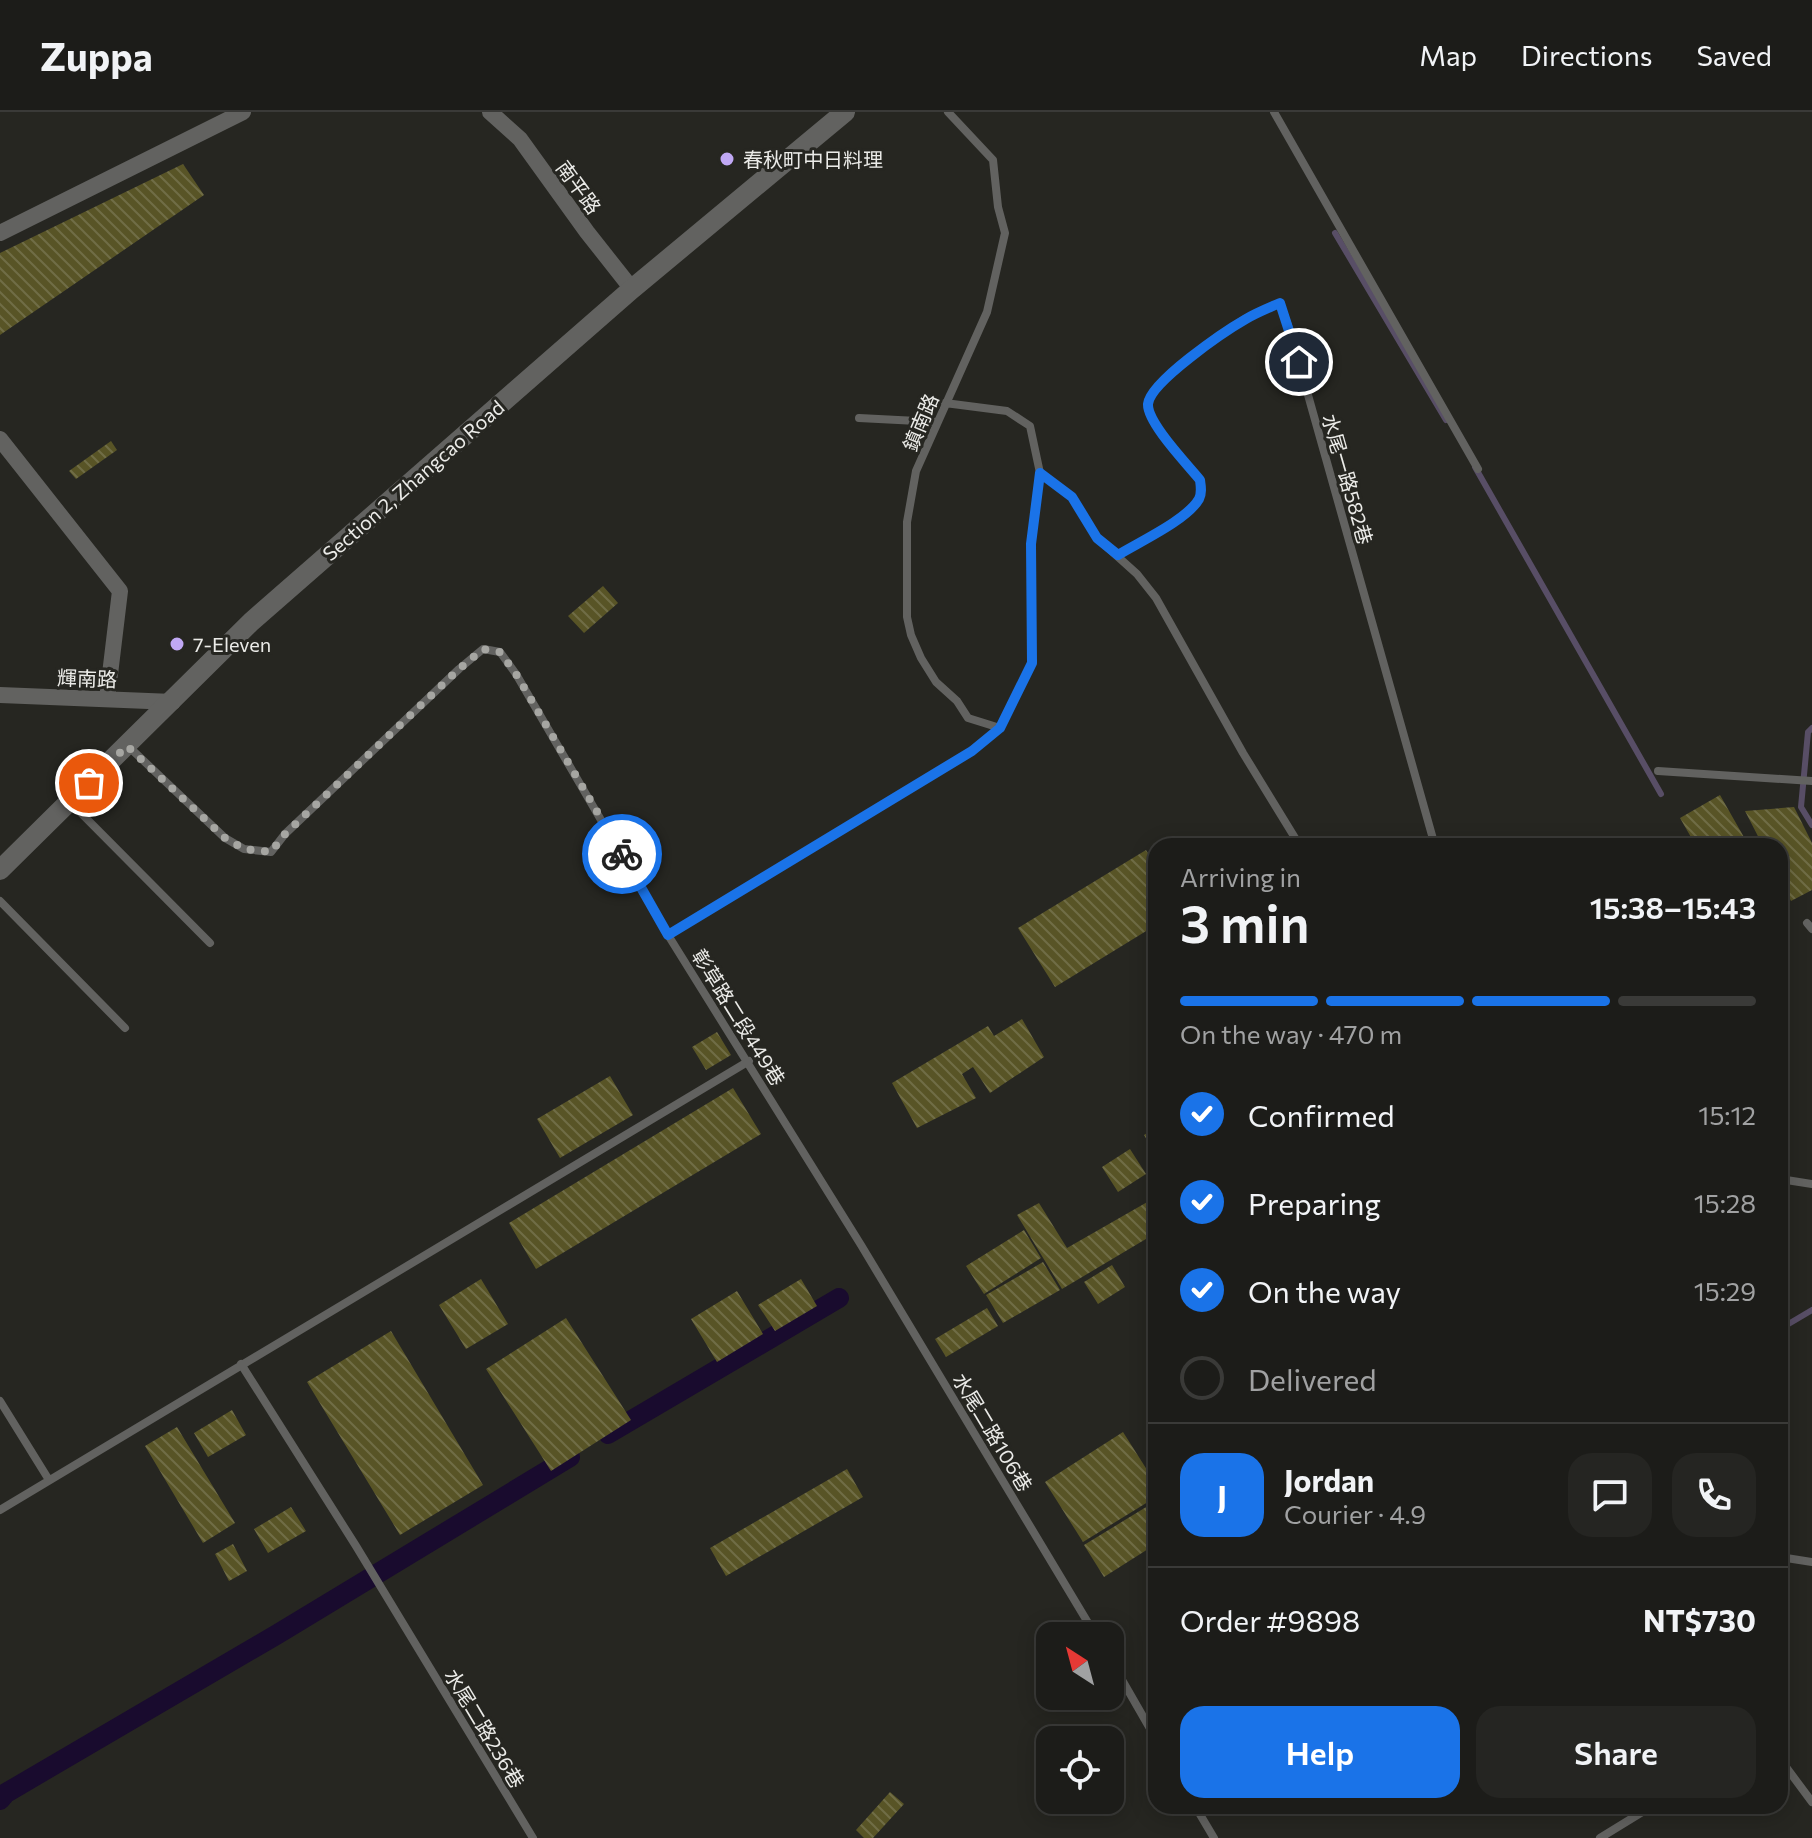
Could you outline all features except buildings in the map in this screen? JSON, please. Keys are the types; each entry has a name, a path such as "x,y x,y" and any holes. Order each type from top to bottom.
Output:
{"street":[{"path":"0,233 243,112"},
{"name":"南平路","path":"490,112 520,139 632,289"},
{"name":"Section 2, Zhangcao Road","path":"0,870 251,622 632,289 845,112"},
{"path":"0,439 120,591 107,699"},
{"name":"輝南路","path":"0,695 173,702"}],"lane":[{"name":"鎮南路","path":"948,112 993,160 998,207 1005,233 987,312 916,471 907,522 907,617 921,658 936,682 957,701 968,718 1000,728"},
{"path":"1274,112 1478,469"},
{"name":"水尾一路582巷","path":"1118,555 1186,513 1198,501 1202,490 1200,480 1152,419 1148,405 1156,387 1234,326 1280,303 1433,838"},
{"path":"668,935 972,751 1000,728 1032,663 1031,544 1040,473 1030,426 1007,411 945,403"},
{"path":"859,418 937,422"},
{"path":"1040,473 1072,497 1097,538 1118,555 1156,598 1243,753 1295,838"},
{"name":"彰草路二段449巷","path":"127,746 225,838 244,849 271,852 285,834 459,669 483,649 500,652 516,674 668,935 861,1245"},
{"path":"1658,771 1812,781"},
{"path":"69,801 210,943"},
{"path":"0,901 125,1028"},
{"path":"0,1510 749,1061"},
{"path":"1788,1180 1812,1184"},
{"name":"水尾二路106巷","path":"861,1245 1088,1622"},
{"name":"水尾二路236巷","path":"241,1364 533,1838"},
{"path":"0,1401 49,1480"},
{"path":"1788,1558 1812,1562"},
{"path":"1124,1683 1148,1725"},
{"path":"1788,1770 1812,1802"},
{"path":"1200,1814 1214,1838"},
{"path":"1600,1838 1639,1814"}],"waterway":[{"path":"1335,233 1446,420"},
{"path":"1475,467 1661,794"},
{"path":"1812,728 1808,732 1801,807 1812,825"},
{"path":"608,1434 839,1298"},
{"path":"1788,1324 1812,1310"},
{"path":"0,1800 6,1793 276,1635 570,1457"}],"way so far":[{"path":"89,783 127,746 225,838 244,849 271,852 285,834 483,649 500,652 516,674 622,854"}],"place":[{"name":"春秋町中日料理","path":"727,159"},
{"name":"7-Eleven","path":"177,644"}],"route":[{"path":"622,854 668,935 972,751 1000,728 1032,663 1031,544 1040,473 1072,497 1097,538 1118,555 1186,513 1198,501 1202,490 1200,480 1152,419 1148,405 1156,387 1198,352 1247,318 1280,303 1299,362"}]}
